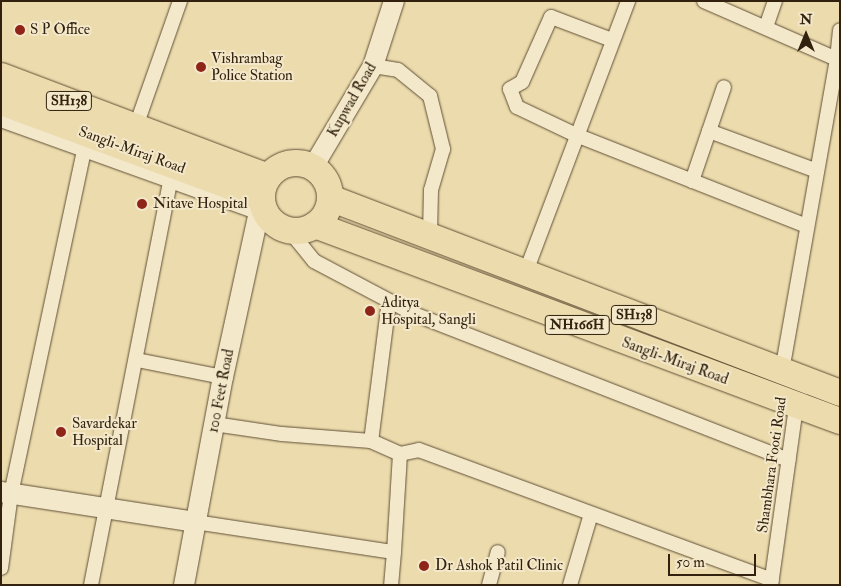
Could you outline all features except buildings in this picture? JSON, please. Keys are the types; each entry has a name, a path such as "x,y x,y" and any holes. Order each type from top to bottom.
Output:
{"highway":[{"name":"Sangli-Miraj Road","path":"1,76 136,126 263,196"},
{"name":"Sangli-Miraj Road","path":"1,102 263,196"},
{"path":"298,163 313,167 326,180 330,198 327,213 316,225 300,231 289,230 270,218 263,196 287,164 298,163"},
{"name":"Sangli-Miraj Road","path":"330,198 430,233 525,274 840,393"},
{"name":"Sangli-Miraj Road","path":"316,225 840,421"}],"main road":[{"name":"Kupwad Road","path":"313,167 373,66 394,1"},
{"name":"100 Feet Road","path":"184,585 223,377 263,196"},
{"path":"6,493 195,522"}],"street":[{"path":"136,126 180,1"},
{"path":"525,274 628,1"},
{"path":"704,1 836,59"},
{"path":"766,27 775,1"},
{"path":"612,40 551,17 522,82 510,89 517,107 576,135 807,226"},
{"name":"Shambhara Footi Road","path":"771,582 796,405 791,375 807,226 840,30"},
{"path":"373,66 398,70 430,96 443,149 430,190 430,233"},
{"path":"692,181 724,87"},
{"path":"1,120 170,181 263,196"},
{"path":"709,131 817,171"},
{"path":"1,568 6,493 84,150"},
{"path":"91,585 137,360 170,181"},
{"path":"289,230 314,261 389,301 567,375 789,460"},
{"path":"371,441 389,301"},
{"path":"137,360 223,377"},
{"path":"214,424 282,434 371,441 400,454 419,450 771,582"},
{"path":"391,585 400,454"},
{"path":"570,585 592,514"},
{"path":"195,522 394,552"},
{"path":"489,585 498,552"}],"place":[{"name":"S P Office","path":"20,30"},
{"name":"Vishrambag Police Station","path":"201,67"},
{"name":"Nitave Hospital","path":"142,204"},
{"name":"Aditya Hospital, Sangli","path":"370,311"},
{"name":"Savardekar Hospital","path":"61,432"},
{"name":"Dr Ashok Patil Clinic","path":"424,566"}]}
